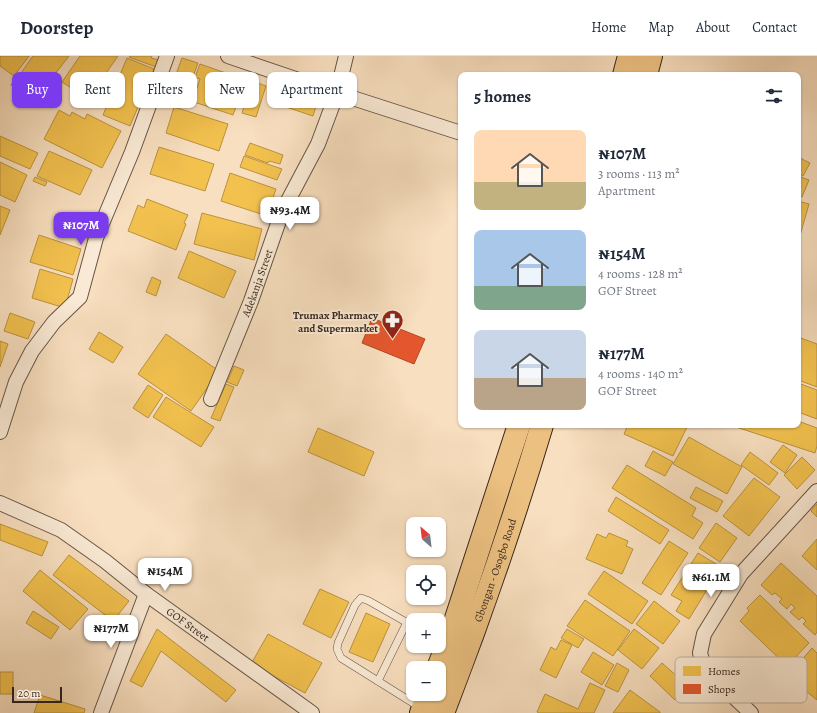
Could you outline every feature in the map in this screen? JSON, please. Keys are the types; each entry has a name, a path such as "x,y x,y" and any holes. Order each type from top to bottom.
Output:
{"main road":[{"path":"625,72 629,56"},
{"path":"647,72 651,56"},
{"name":"Gbongan - Osogbo Road","path":"446,634 518,428"},
{"name":"Gbongan - Osogbo Road","path":"444,713 470,643 541,428"}],"street":[{"path":"0,432 16,382 32,351 54,322 80,297 96,238 132,152 167,56"},
{"path":"228,56 275,72"},
{"name":"Adekanja Street","path":"342,72 346,56"},
{"path":"357,99 458,132"},
{"name":"Adekanja Street","path":"211,399 251,301 282,212 318,144 331,108"},
{"path":"701,657 700,653 704,634 741,574 817,492"},
{"name":"GOF Street","path":"0,503 61,530 105,561 146,594 312,713"},
{"path":"101,713 146,594"},
{"path":"740,703 751,713"}],"lane":[{"path":"406,622 361,598 355,605 338,643 337,649 341,658 378,681 424,705"},
{"path":"378,681 406,631"}],"building: Homes":[{"path":"0,56 29,56 17,72 12,72 12,75 0,66"},
{"path":"33,56 69,56 57,72 22,72"},
{"path":"80,56 118,56 107,72 70,72 70,87 62,82"},
{"path":"152,56 151,58 159,60 156,67 129,57"},
{"path":"127,58 154,69 153,72 133,72 133,108 138,108 130,126 103,115 106,108 125,108 125,72 121,72"},
{"path":"182,58 198,63 195,72 177,72"},
{"path":"200,64 223,72 205,72 205,106 197,103 197,88 200,79 197,78 197,72"},
{"path":"259,84 266,86 259,108"},
{"path":"174,108 228,124 219,151 166,133"},
{"path":"212,108 236,108 233,115"},
{"path":"244,108 259,108 256,117 242,113"},
{"path":"289,108 315,108 313,116"},
{"path":"59,110 70,116 72,112 85,119 87,114 121,131 102,168 44,139"},
{"path":"0,136 38,153 30,169 0,156"},
{"path":"250,143 283,155 280,164 269,161 268,163 245,155"},
{"path":"159,147 214,164 205,191 150,174"},
{"path":"49,151 92,170 80,195 37,176"},
{"path":"244,156 282,169 277,180 240,167"},
{"path":"801,158 810,163 803,176 801,175"},
{"path":"0,162 27,175 15,202 0,195"},
{"path":"230,173 276,189 267,216 221,201"},
{"path":"35,177 47,182 45,186 33,181"},
{"path":"801,177 809,180 801,196"},
{"path":"147,199 188,215 176,250 128,231 138,205 144,208"},
{"path":"801,202 809,204 801,232"},
{"path":"0,206 10,210 0,235"},
{"path":"202,213 262,229 254,260 194,244"},
{"path":"39,235 81,249 73,275 30,262"},
{"path":"189,251 236,271 224,298 178,278"},
{"path":"40,269 73,279 65,308 32,298"},
{"path":"152,277 161,281 156,296 146,292"},
{"path":"10,313 35,322 28,339 4,331"},
{"path":"99,332 123,347 113,363 89,349"},
{"path":"166,334 219,371 191,411 138,374"},
{"path":"801,338 817,344 817,387 801,381"},
{"path":"0,341 8,344 0,367"},
{"path":"234,366 244,370 237,386 227,382"},
{"path":"226,384 234,387 220,421 211,418"},
{"path":"801,384 817,390 817,419 801,413"},
{"path":"148,385 163,395 148,418 133,408"},
{"path":"166,397 214,427 201,447 153,417"},
{"path":"801,422 817,428 817,446 815,453 739,428 801,428"},
{"path":"318,428 374,452 364,476 308,452"},
{"path":"627,428 687,428 673,456 624,434"},
{"path":"689,437 742,467 727,494 673,464"},
{"path":"783,445 797,455 785,473 770,462"},
{"path":"653,451 673,462 665,476 645,466"},
{"path":"750,452 778,473 769,485 741,465"},
{"path":"802,457 815,470 797,489 784,475"},
{"path":"627,465 696,508 692,516 703,523 693,539 612,488"},
{"path":"754,478 780,497 749,536 723,516"},
{"path":"696,487 723,501 717,512 690,498"},
{"path":"616,497 669,530 660,544 608,511"},
{"path":"817,504 817,517 811,511"},
{"path":"716,523 737,538 720,562 699,548"},
{"path":"0,524 48,542 42,556 0,540"},
{"path":"609,533 628,541 626,546 633,549 622,574 586,559 597,534 606,538"},
{"path":"817,539 817,570 802,556"},
{"path":"669,541 688,553 661,595 642,583"},
{"path":"698,553 721,567 689,619 676,611 682,601 671,595"},
{"path":"69,555 129,601 113,621 53,575"},
{"path":"781,563 817,596 817,632 815,635 803,624 806,621 802,617 799,620 790,612 795,608 791,604 787,609 779,602 782,599 775,593 772,595 761,585"},
{"path":"40,570 88,609 70,630 23,591"},
{"path":"604,571 648,601 632,624 588,594"},
{"path":"320,589 349,602 331,638 303,624"},
{"path":"760,595 809,643 796,657 778,657 740,621 749,611 747,608"},
{"path":"585,600 630,631 613,656 567,626"},
{"path":"654,601 680,621 663,644 636,624"},
{"path":"33,611 59,627 51,639 26,623"},
{"path":"366,613 390,624 373,662 349,652"},
{"path":"157,629 236,690 226,702 161,651 142,687 130,681"},
{"path":"567,629 584,639 578,648 561,638"},
{"path":"634,629 659,648 642,669 618,650"},
{"path":"268,634 322,663 305,693 251,664"},
{"path":"561,640 572,645 556,678 540,670 551,647 556,650"},
{"path":"812,648 817,653 817,700 807,692 807,657 804,657"},
{"path":"593,652 614,665 602,685 581,672"},
{"path":"617,663 629,670 618,692 605,686"},
{"path":"662,663 675,674 675,700 650,676"},
{"path":"0,672 13,672 13,694 0,694"},
{"path":"590,683 605,690 594,713 537,712 545,694 578,709"},
{"path":"630,690 660,712 660,713 613,713"},
{"path":"40,695 85,709 84,713 34,713"}],"building: Shops":[{"name":"Trumax Pharmacy and Supermarket","path":"372,318 425,339 414,364 362,343"}],"place":[{"name":"Trumax Pharmacy and Supermarket","path":"393,340"}]}
